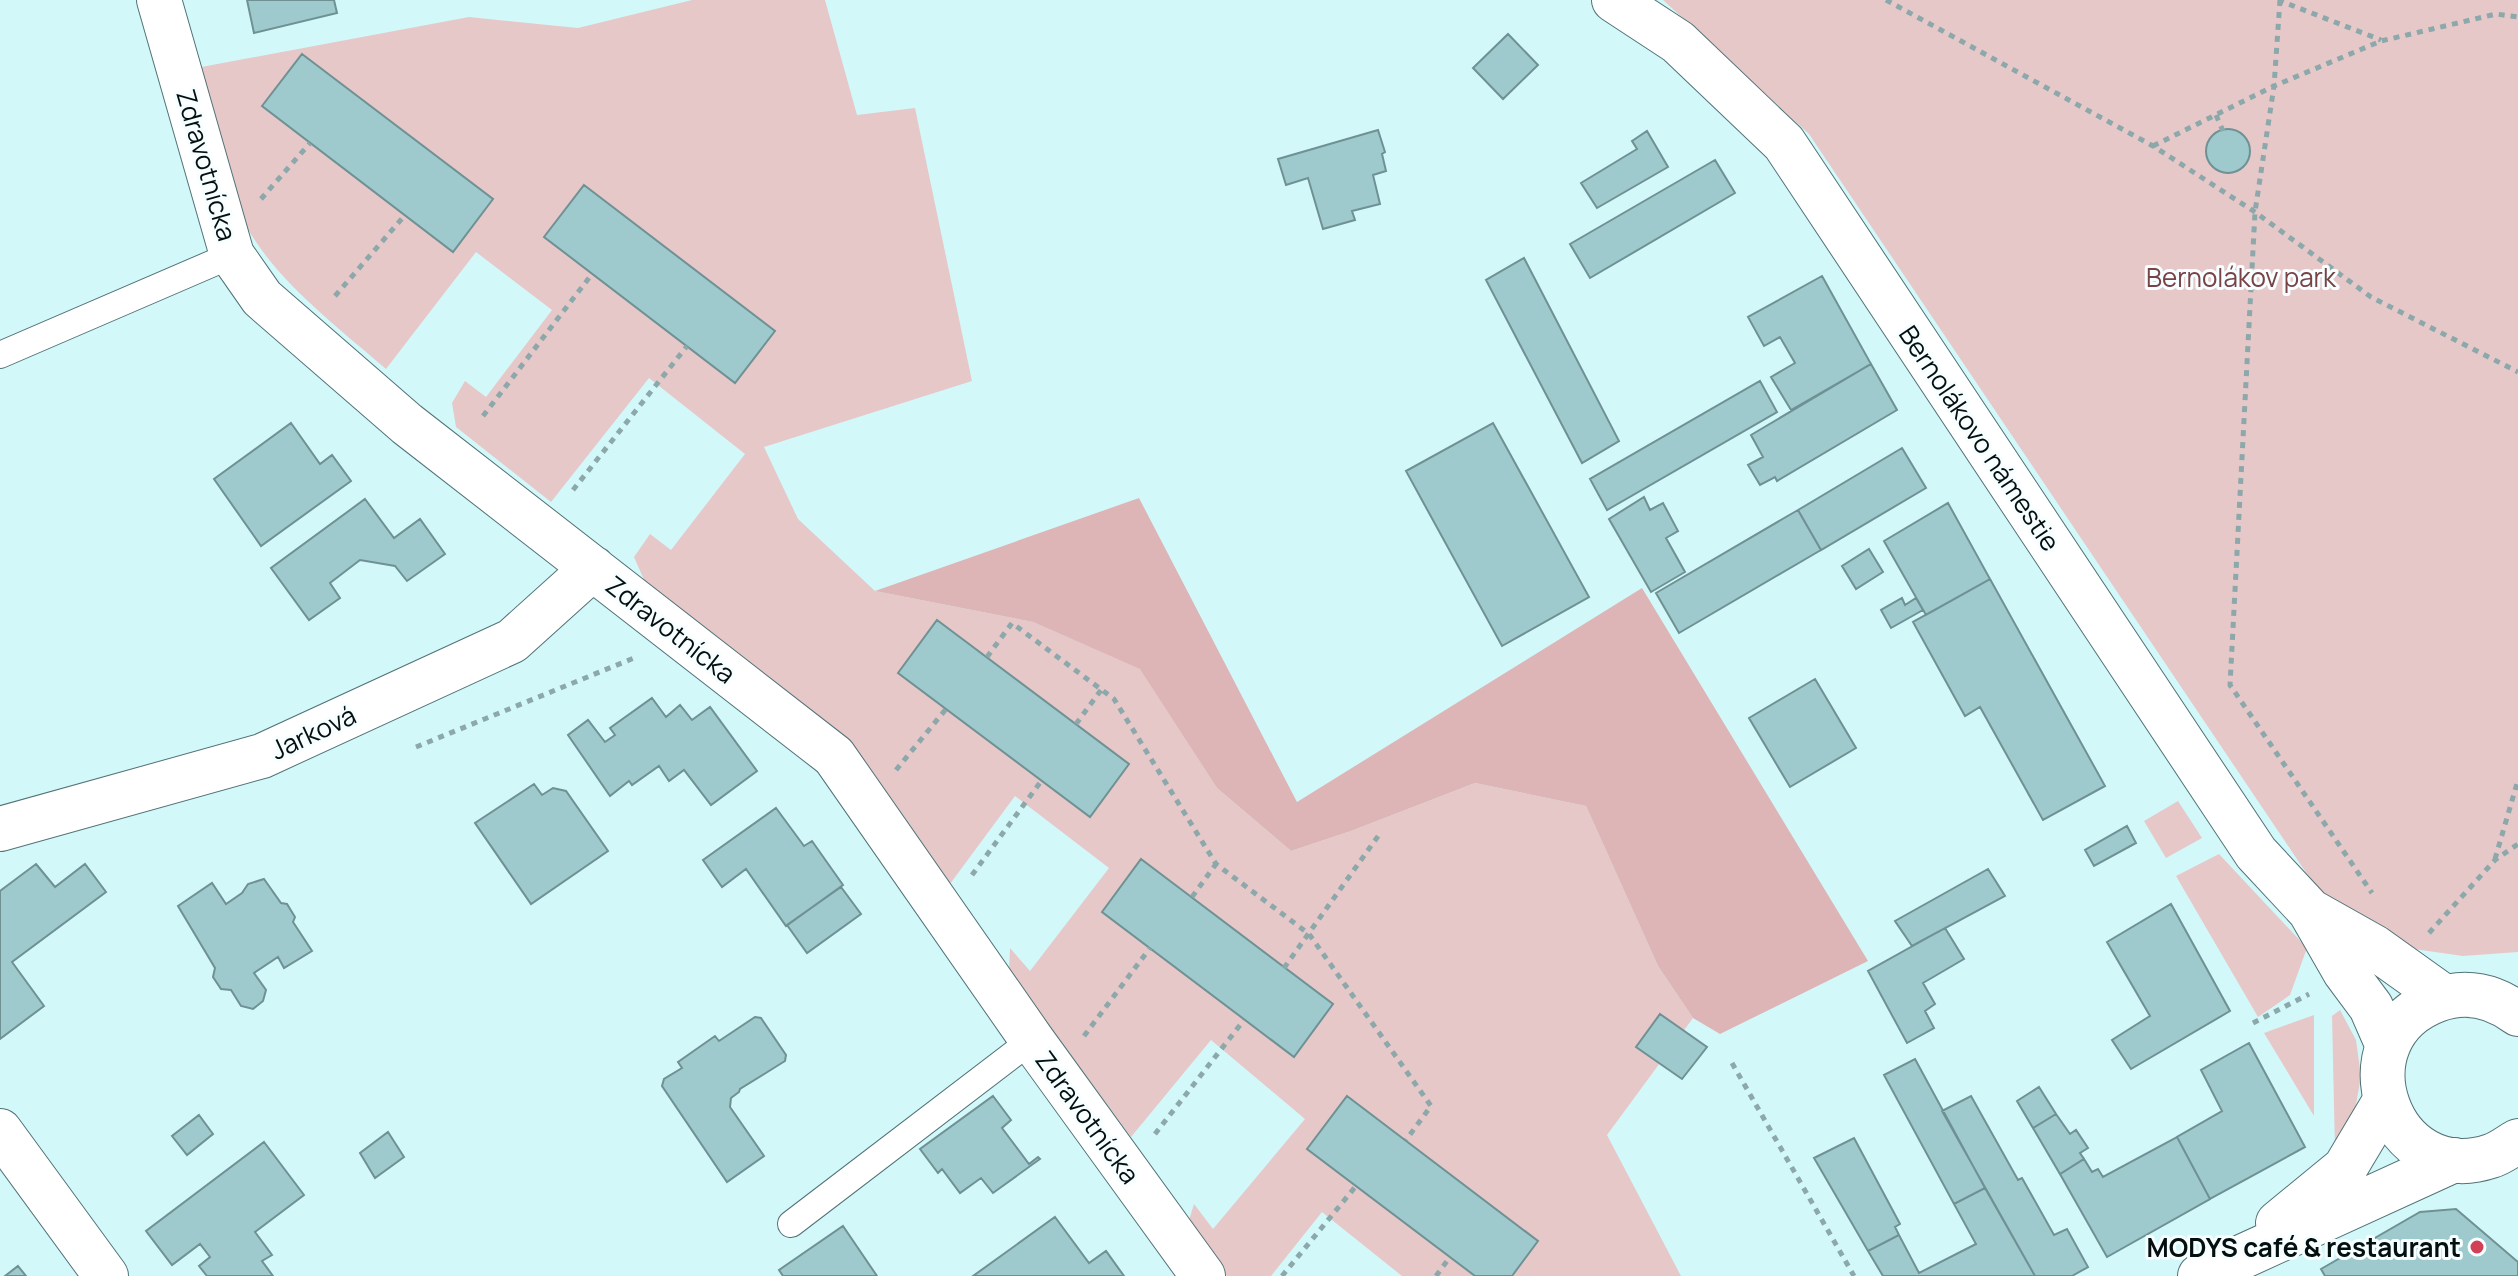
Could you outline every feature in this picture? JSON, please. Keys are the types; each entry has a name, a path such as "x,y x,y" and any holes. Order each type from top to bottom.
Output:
{"street":[{"name":"Zdravotnícka","path":"159,0 232,255 262,298 385,405 834,756 1032,1040 1203,1276"},
{"name":"Bernolákovo námestie","path":"1614,0 1678,42 1784,143 2256,853 2310,911 2345,972 2371,1007 2388,1046"},
{"name":"Jarková","path":"0,829 262,756 512,641 593,568"},
{"name":"Bernolákovo námestie","path":"2310,911 2374,947 2491,998"},
{"name":"Bernolákovo námestie","path":"2385,1101 2381,1082 2388,1046 2397,1029 2410,1015 2426,1004 2491,998"},
{"path":"2385,1101 2392,1118 2417,1146 2435,1155 2496,1158"},
{"path":"2218,1267 2345,1168 2385,1101"},
{"path":"0,1131 106,1276"},
{"path":"2218,1267 2496,1158"}],"lane":[{"path":"0,355 232,255"},
{"path":"791,1224 1032,1040"}],"path":[{"path":"1886,0 2153,146 2255,212 2371,297 2518,372"},
{"path":"2377,901 2230,685 2255,212 2274,86 2279,0 2381,41"},
{"path":"2153,146 2274,86 2381,41 2496,14 2518,17"},
{"path":"2216,115 2223,131"},
{"path":"258,203 310,143"},
{"path":"335,296 405,215"},
{"path":"483,416 592,274"},
{"path":"573,490 687,346"},
{"path":"987,657 1012,623 1114,699 1216,864 1309,934 1431,1106 1406,1140"},
{"path":"416,747 640,656"},
{"path":"1076,724 1101,690"},
{"path":"895,771 946,709"},
{"path":"971,876 1042,780"},
{"path":"2495,860 2518,780"},
{"path":"1284,968 1381,832"},
{"path":"2426,937 2495,860 2518,844"},
{"path":"1192,897 1216,864"},
{"path":"1084,1036 1150,948"},
{"path":"2253,1023 2318,989"},
{"path":"1154,1135 1244,1020"},
{"path":"1732,1063 1854,1276"},
{"path":"1282,1276 1356,1186"},
{"path":"1436,1276 1450,1257"}],"green space":[{"path":"692,0 825,0 857,115 915,108 972,381 764,447 798,519 875,591 1033,622 1141,669 1217,788 1291,851 1475,783 1586,806 1658,966 1693,1018 1607,1135 1681,1276 1402,1276 1322,1212 1271,1276 1227,1276 1189,1220 1194,1204 1213,1229 1305,1119 1211,1040 1131,1137 1009,972 1010,948 1030,971 1109,868 1015,796 947,888 645,582 634,557 650,534 671,550 745,454 649,378 551,502 456,427 452,403 465,381 486,397 552,310 476,252 386,369 300,294 262,251 247,228 224,170 196,68 469,17 578,28"},
{"name":"Bernolákov park","path":"1663,0 2518,0 2518,952 2463,956 2393,946 2342,926 1809,134"},
{"path":"2178,801 2202,838 2166,858 2144,821"},
{"path":"2219,854 2307,948 2290,995 2258,1017 2176,876"},
{"path":"2340,1010 2356,1040 2361,1076 2353,1122 2335,1149 2332,1016"},
{"path":"2314,1015 2314,1116 2264,1033"}],"shaded area":[{"path":"1139,498 1297,802 1642,588 1868,961 1720,1034 1693,1018 1658,966 1586,806 1475,783 1291,851 1217,788 1140,669 1033,622 875,591"}],"building":[{"path":"247,0 334,0 337,13 254,33"},
{"path":"1508,34 1538,65 1503,99 1473,68"},
{"path":"302,54 493,199 453,252 262,106"},
{"path":"2228,129 2243,136 2250,151 2243,166 2228,173 2213,166 2206,151 2213,136"},
{"path":"1378,130 1385,152 1382,154 1386,171 1373,175 1380,204 1352,211 1355,220 1323,229 1308,178 1286,185 1278,159"},
{"path":"1647,131 1668,167 1597,208 1581,183 1637,149 1632,141"},
{"path":"1715,160 1735,193 1590,278 1570,244"},
{"path":"584,185 775,331 735,383 544,237"},
{"path":"1524,258 1619,441 1582,463 1486,280"},
{"path":"1822,276 1871,364 1791,410 1771,377 1795,363 1780,337 1764,346 1748,317"},
{"path":"1871,364 1897,410 1777,481 1775,477 1760,485 1748,465 1763,457 1751,435"},
{"path":"1760,381 1777,412 1607,510 1590,479"},
{"path":"291,423 320,464 332,455 351,481 261,546 214,479"},
{"path":"1493,423 1589,597 1502,646 1406,471"},
{"path":"1902,448 1926,488 1821,550 1798,510"},
{"path":"1644,497 1650,510 1663,503 1678,531 1666,538 1685,572 1651,592 1609,519"},
{"path":"365,499 394,538 420,519 445,554 407,581 395,566 360,560 330,583 340,598 309,620 271,568"},
{"path":"1948,503 1990,579 1926,615 1884,541"},
{"path":"1798,510 1821,550 1679,633 1656,593"},
{"path":"1869,549 1883,572 1856,589 1842,566"},
{"path":"1990,579 2105,786 2043,820 1980,707 1965,716 1913,622"},
{"path":"1902,598 1905,605 1916,598 1923,610 1891,628 1881,610"},
{"path":"937,620 1129,764 1090,817 898,673"},
{"path":"1815,679 1856,748 1790,787 1749,718"},
{"path":"652,698 666,717 680,705 692,720 710,707 757,771 711,805 684,770 669,781 659,766 632,785 629,781 610,796 568,735 588,720 605,742 615,735 610,728"},
{"path":"534,784 542,795 553,788 566,791 608,851 531,904 475,823"},
{"path":"776,808 804,846 812,841 843,885 786,926 746,869 722,887 703,860"},
{"path":"2127,826 2136,843 2094,866 2085,850"},
{"path":"1141,859 1333,1004 1294,1057 1102,912"},
{"path":"36,864 55,887 85,864 106,892 12,962 44,1006 0,1039 0,891"},
{"path":"1988,869 2005,896 1912,946 1895,921"},
{"path":"264,879 281,903 287,904 295,917 293,922 312,951 284,968 278,957 254,973 266,990 263,1001 253,1009 241,1006 231,990 221,989 213,977 215,968 178,906 212,883 226,904 242,893 248,884"},
{"path":"841,887 861,914 807,953 787,925"},
{"path":"2171,904 2230,1011 2131,1069 2112,1040 2150,1016 2107,942"},
{"path":"1945,928 1964,959 1923,983 1935,1004 1925,1011 1934,1028 1907,1043 1868,971"},
{"path":"1660,1014 1707,1047 1682,1079 1636,1047"},
{"path":"755,1017 761,1018 786,1055 785,1061 731,1098 730,1107 764,1156 727,1182 662,1086 664,1079 682,1068 678,1062 715,1036 719,1041"},
{"path":"2249,1043 2305,1147 2210,1199 2177,1137 2222,1111 2201,1070"},
{"path":"1915,1059 1985,1188 1954,1204 1884,1075"},
{"path":"2039,1087 2056,1114 2033,1128 2017,1101"},
{"path":"993,1096 1011,1120 1002,1128 1029,1164 1038,1157 1040,1159 993,1193 981,1178 960,1193 942,1169 938,1173 920,1149"},
{"path":"1347,1096 1538,1241 1512,1276 1475,1276 1307,1149"},
{"path":"1971,1096 2018,1180 2022,1178 2054,1235 2067,1229 2088,1267 2072,1276 2035,1276 1942,1111"},
{"path":"2056,1114 2070,1134 2076,1130 2088,1148 2080,1153 2084,1159 2060,1174 2033,1128"},
{"path":"199,1115 213,1134 187,1155 172,1136"},
{"path":"388,1132 404,1157 375,1178 360,1153"},
{"path":"2177,1137 2210,1199 2107,1257 2060,1174 2084,1159 2092,1172 2098,1169 2103,1177"},
{"path":"1854,1138 1900,1224 1895,1227 1899,1235 1868,1251 1814,1158"},
{"path":"264,1142 304,1195 255,1232 272,1255 262,1261 273,1276 207,1276 199,1266 210,1257 200,1244 172,1265 146,1231"},
{"path":"1985,1188 2035,1276 1883,1276 1868,1251 1899,1235 1919,1273 1976,1244 1954,1204"},
{"path":"2456,1209 2518,1262 2518,1276 2325,1276 2321,1269 2420,1212"},
{"path":"1055,1217 1089,1263 1106,1251 1124,1276 973,1276"},
{"path":"843,1226 877,1276 783,1276 779,1270"},
{"path":"18,1266 26,1276 5,1276"}],"place":[{"name":"MODYS café & restaurant","path":"2477,1247"}]}
